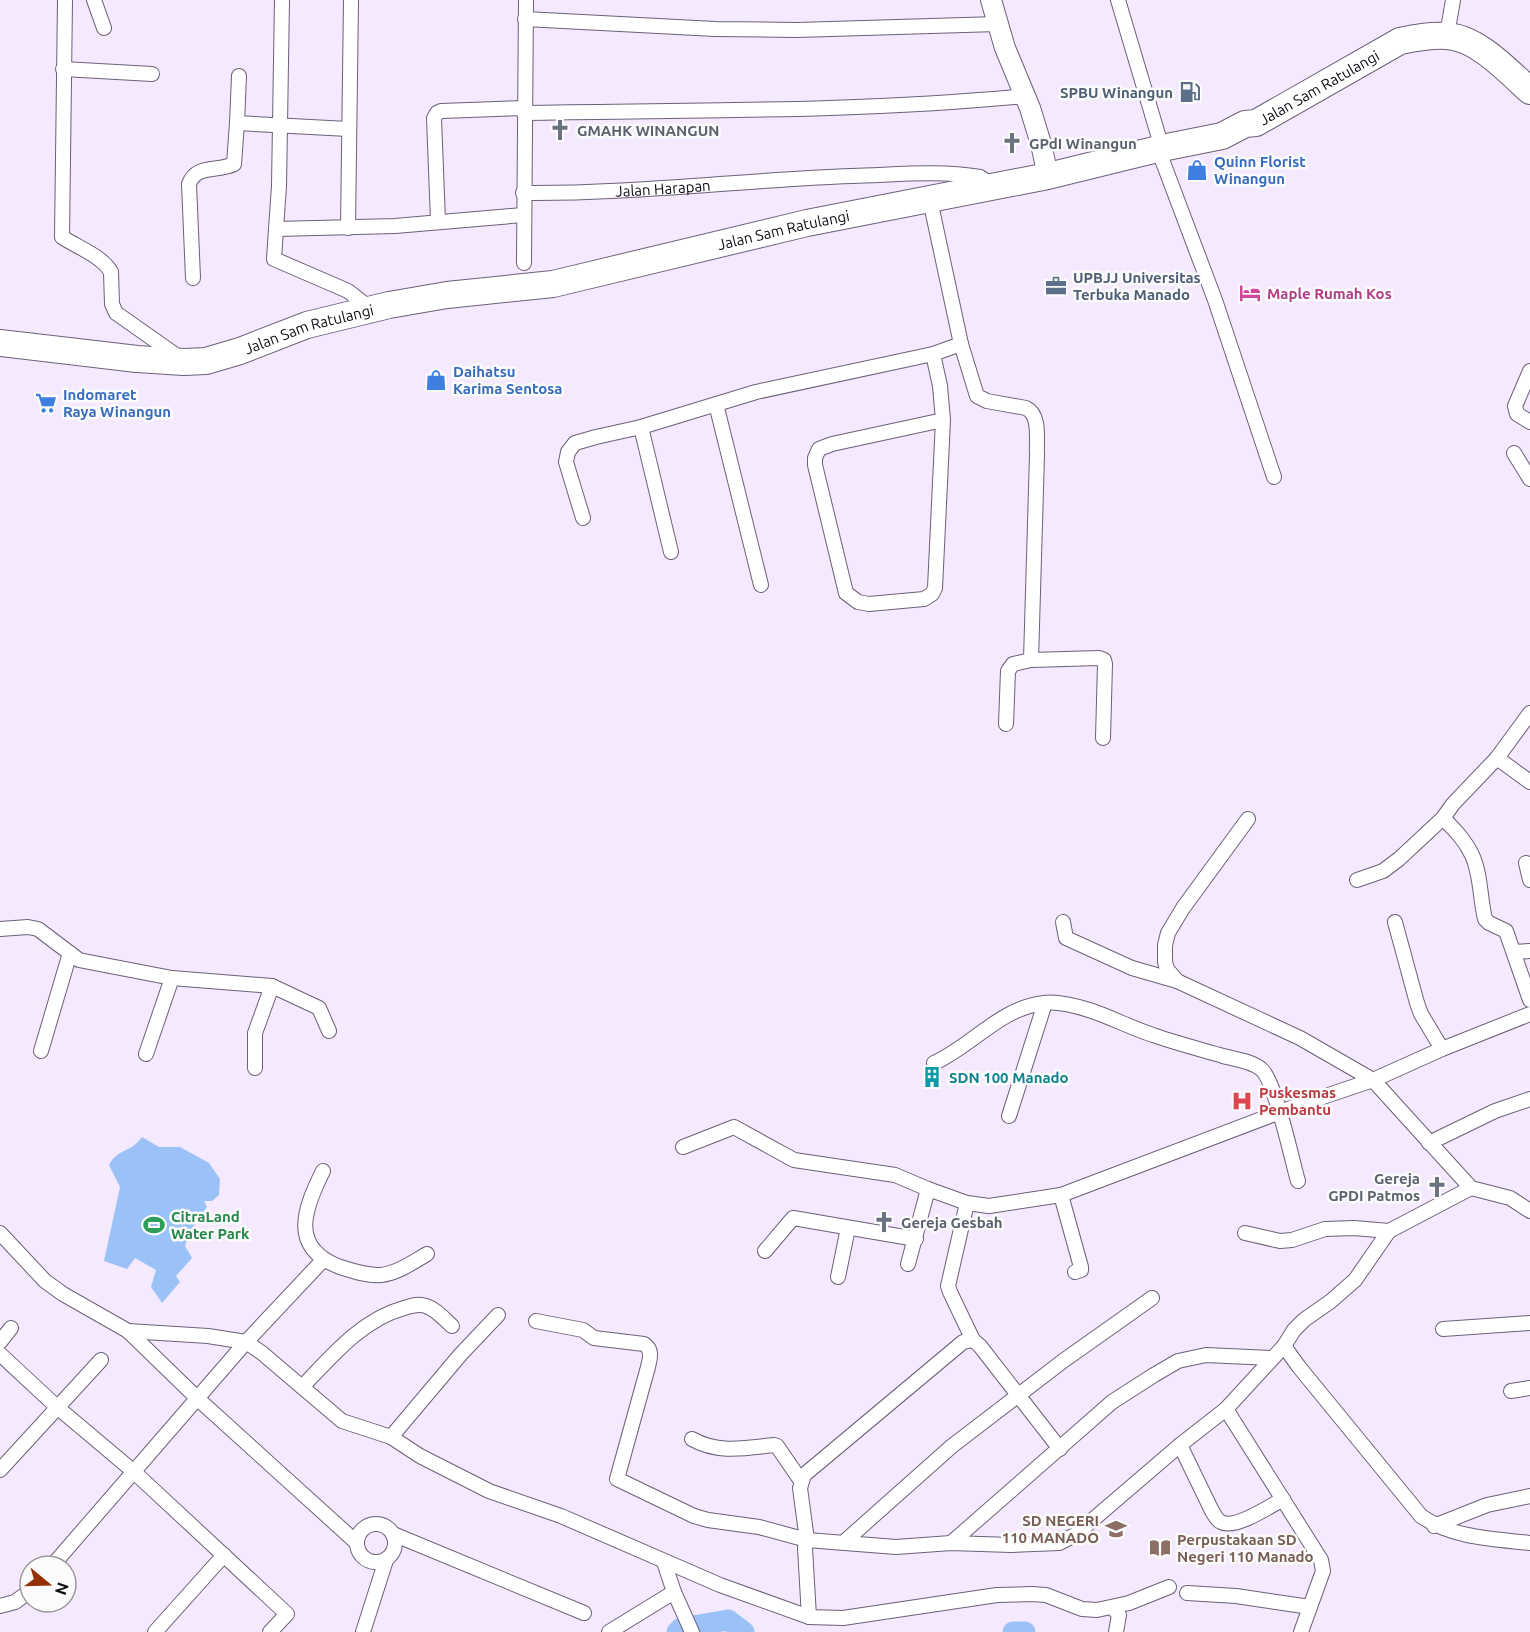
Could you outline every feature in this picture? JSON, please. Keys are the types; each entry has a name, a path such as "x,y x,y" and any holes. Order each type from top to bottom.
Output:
{"highway":[{"name":"Jalan Sam Ratulangi","path":"0,343 95,355 184,362 206,361 240,351 307,325 371,309 447,295 553,284 807,223 991,188 1160,148 1222,136 1245,124 1256,123 1400,41 1421,36 1456,38 1484,51 1530,91"}],"street":[{"path":"65,0 62,237 108,268 111,273 112,304 116,313 184,362"},
{"path":"94,0 104,28"},
{"path":"282,0 280,126 274,259 348,291 371,309"},
{"path":"348,228 351,0"},
{"path":"524,263 526,0"},
{"path":"991,0 1005,48 1026,96 1048,176"},
{"path":"1118,0 1160,148 1215,300 1274,477"},
{"path":"1447,36 1453,0"},
{"path":"525,19 693,28 762,29 998,24"},
{"path":"63,69 152,74"},
{"path":"193,278 189,184 195,173 201,170 234,164 239,76"},
{"path":"438,222 434,118 437,112 860,108 942,104 1026,96"},
{"path":"237,123 348,129"},
{"name":"Jalan Harapan","path":"523,194 815,177 929,173 980,177 991,188"},
{"path":"930,200 961,344 977,396 987,401 1026,408 1034,415 1036,455 1031,660"},
{"path":"276,229 395,226 523,215"},
{"path":"583,518 566,462 570,449 580,441 641,427 756,392 933,354 961,344"},
{"path":"933,354 940,387 943,420 935,588 932,594 924,599 869,604 858,602 846,593 822,498 815,458 819,450 832,444 943,420"},
{"path":"1530,370 1515,406 1517,414 1530,422"},
{"path":"716,404 760,585"},
{"path":"641,427 671,552"},
{"path":"1514,453 1530,479"},
{"path":"1006,724 1008,671 1015,662 1095,658 1104,660 1103,738"},
{"path":"1357,880 1383,871 1399,860 1443,818 1453,804 1497,758 1530,713"},
{"path":"1497,758 1530,782"},
{"path":"1443,818 1461,837 1472,856 1485,919 1506,931 1530,1000"},
{"path":"1177,981 1167,969 1165,962 1168,933 1183,908 1248,819"},
{"path":"1527,863 1530,880"},
{"path":"1063,922 1066,938 1132,968 1177,981 1300,1038 1373,1080 1471,1188 1510,1198 1530,1211"},
{"path":"1395,922 1421,1014 1442,1049"},
{"path":"0,929 33,928 79,960 172,978 272,986 319,1008 329,1031"},
{"path":"1514,952 1530,951"},
{"path":"41,1051 70,953"},
{"path":"146,1054 172,978"},
{"path":"255,1068 255,1033 272,986"},
{"path":"1009,1116 1045,1003"},
{"path":"934,1063 946,1058 998,1020 1018,1010 1045,1003 1090,1011 1152,1035 1261,1069 1280,1113 1298,1181"},
{"path":"683,1147 735,1127 794,1160 895,1176 967,1203 989,1206 1061,1195 1373,1080 1442,1049 1530,1014"},
{"path":"1429,1143 1494,1111 1530,1099"},
{"path":"322,1171 309,1199 305,1218 305,1235 313,1249 324,1259 356,1272 381,1275 396,1271 427,1254"},
{"path":"536,1322 582,1330 594,1338 644,1344 649,1347 651,1352 648,1368 617,1479 694,1516 759,1527 807,1540 896,1547 951,1543 1011,1545 1059,1543 1075,1535 1180,1445 1227,1409 1284,1346 1294,1330 1355,1280 1389,1232 1471,1188"},
{"path":"908,1264 928,1190"},
{"path":"1061,1195 1081,1267 1081,1270 1075,1272"},
{"path":"967,1203 948,1286 950,1292 973,1340 1060,1449"},
{"path":"765,1251 793,1218 915,1239"},
{"path":"838,1277 848,1227"},
{"path":"1245,1233 1280,1241 1292,1240 1325,1229 1354,1228 1389,1232"},
{"path":"0,1233 45,1281 63,1294 128,1331 198,1399 357,1543"},
{"path":"62,1554 246,1342 324,1259"},
{"path":"844,1542 952,1446 1018,1394 1152,1298"},
{"path":"302,1387 367,1325 391,1312 417,1304 426,1305 452,1326"},
{"path":"391,1437 460,1354 498,1315"},
{"path":"1443,1329 1530,1323"},
{"path":"0,1342 11,1328"},
{"path":"128,1331 208,1336 246,1342 342,1421 391,1437 420,1456 489,1491 561,1516 643,1550 664,1562 720,1586 809,1617 843,1618 997,1595 1032,1594 1046,1595 1082,1609 1096,1610 1113,1608 1169,1587"},
{"path":"809,1617 805,1548 807,1540 801,1481 808,1470 882,1408 963,1342 973,1340"},
{"path":"1284,1346 1421,1516 1434,1526 1462,1534 1530,1543"},
{"path":"0,1354 57,1407 134,1471 287,1614 270,1632"},
{"path":"951,1543 1112,1402 1178,1361 1206,1355 1271,1358"},
{"path":"0,1470 100,1360"},
{"path":"1510,1391 1530,1388"},
{"path":"1227,1409 1321,1560 1323,1571 1300,1632"},
{"path":"692,1439 704,1445 734,1449 777,1446 801,1481"},
{"path":"1180,1445 1212,1511 1222,1524 1230,1525 1239,1522 1283,1498"},
{"path":"1434,1526 1487,1505 1530,1496"},
{"path":"393,1534 395,1549 392,1556 386,1560 373,1562 366,1560 358,1550 357,1543 361,1532 372,1525 384,1526 393,1534 584,1613"},
{"path":"155,1632 224,1555"},
{"path":"363,1632 386,1560"},
{"path":"664,1562 674,1592 692,1632"},
{"path":"609,1632 674,1592"},
{"path":"1187,1593 1243,1597 1310,1608"},
{"path":"0,1606 18,1600"},
{"path":"1113,1608 1119,1615 1116,1632"}],"water":[{"name":"CitraLand Water Park","path":"142,1137 159,1147 180,1147 209,1163 220,1179 219,1195 212,1201 204,1201 207,1207 190,1232 185,1246 192,1258 176,1276 180,1282 162,1303 151,1287 156,1270 135,1258 127,1269 104,1261 120,1187 109,1165 116,1156 133,1146"}],"waterway":[{"path":"677,1632 681,1628 728,1620 744,1632"},
{"path":"1013,1632 1025,1632"}],"place":[{"name":"SPBU Winangun","path":"1190,92"},
{"name":"GMAHK WINANGUN","path":"560,130"},
{"name":"GPdI Winangun","path":"1012,143"},
{"name":"Quinn Florist Winangun","path":"1197,170"},
{"name":"UPBJJ Universitas Terbuka Manado","path":"1056,286"},
{"name":"Maple Rumah Kos","path":"1250,293"},
{"name":"Daihatsu Karima Sentosa","path":"436,380"},
{"name":"Indomaret Raya Winangun","path":"46,403"},
{"name":"SDN 100 Manado","path":"932,1077"},
{"name":"Puskesmas Pembantu","path":"1242,1101"},
{"name":"Gereja GPDI Patmos","path":"1437,1187"},
{"name":"Gereja Gesbah","path":"884,1222"},
{"name":"CitraLand Water Park","path":"154,1225"},
{"name":"SD NEGERI 110 MANADO","path":"1116,1529"},
{"name":"Perpustakaan SD Negeri 110 Manado","path":"1160,1548"}]}
